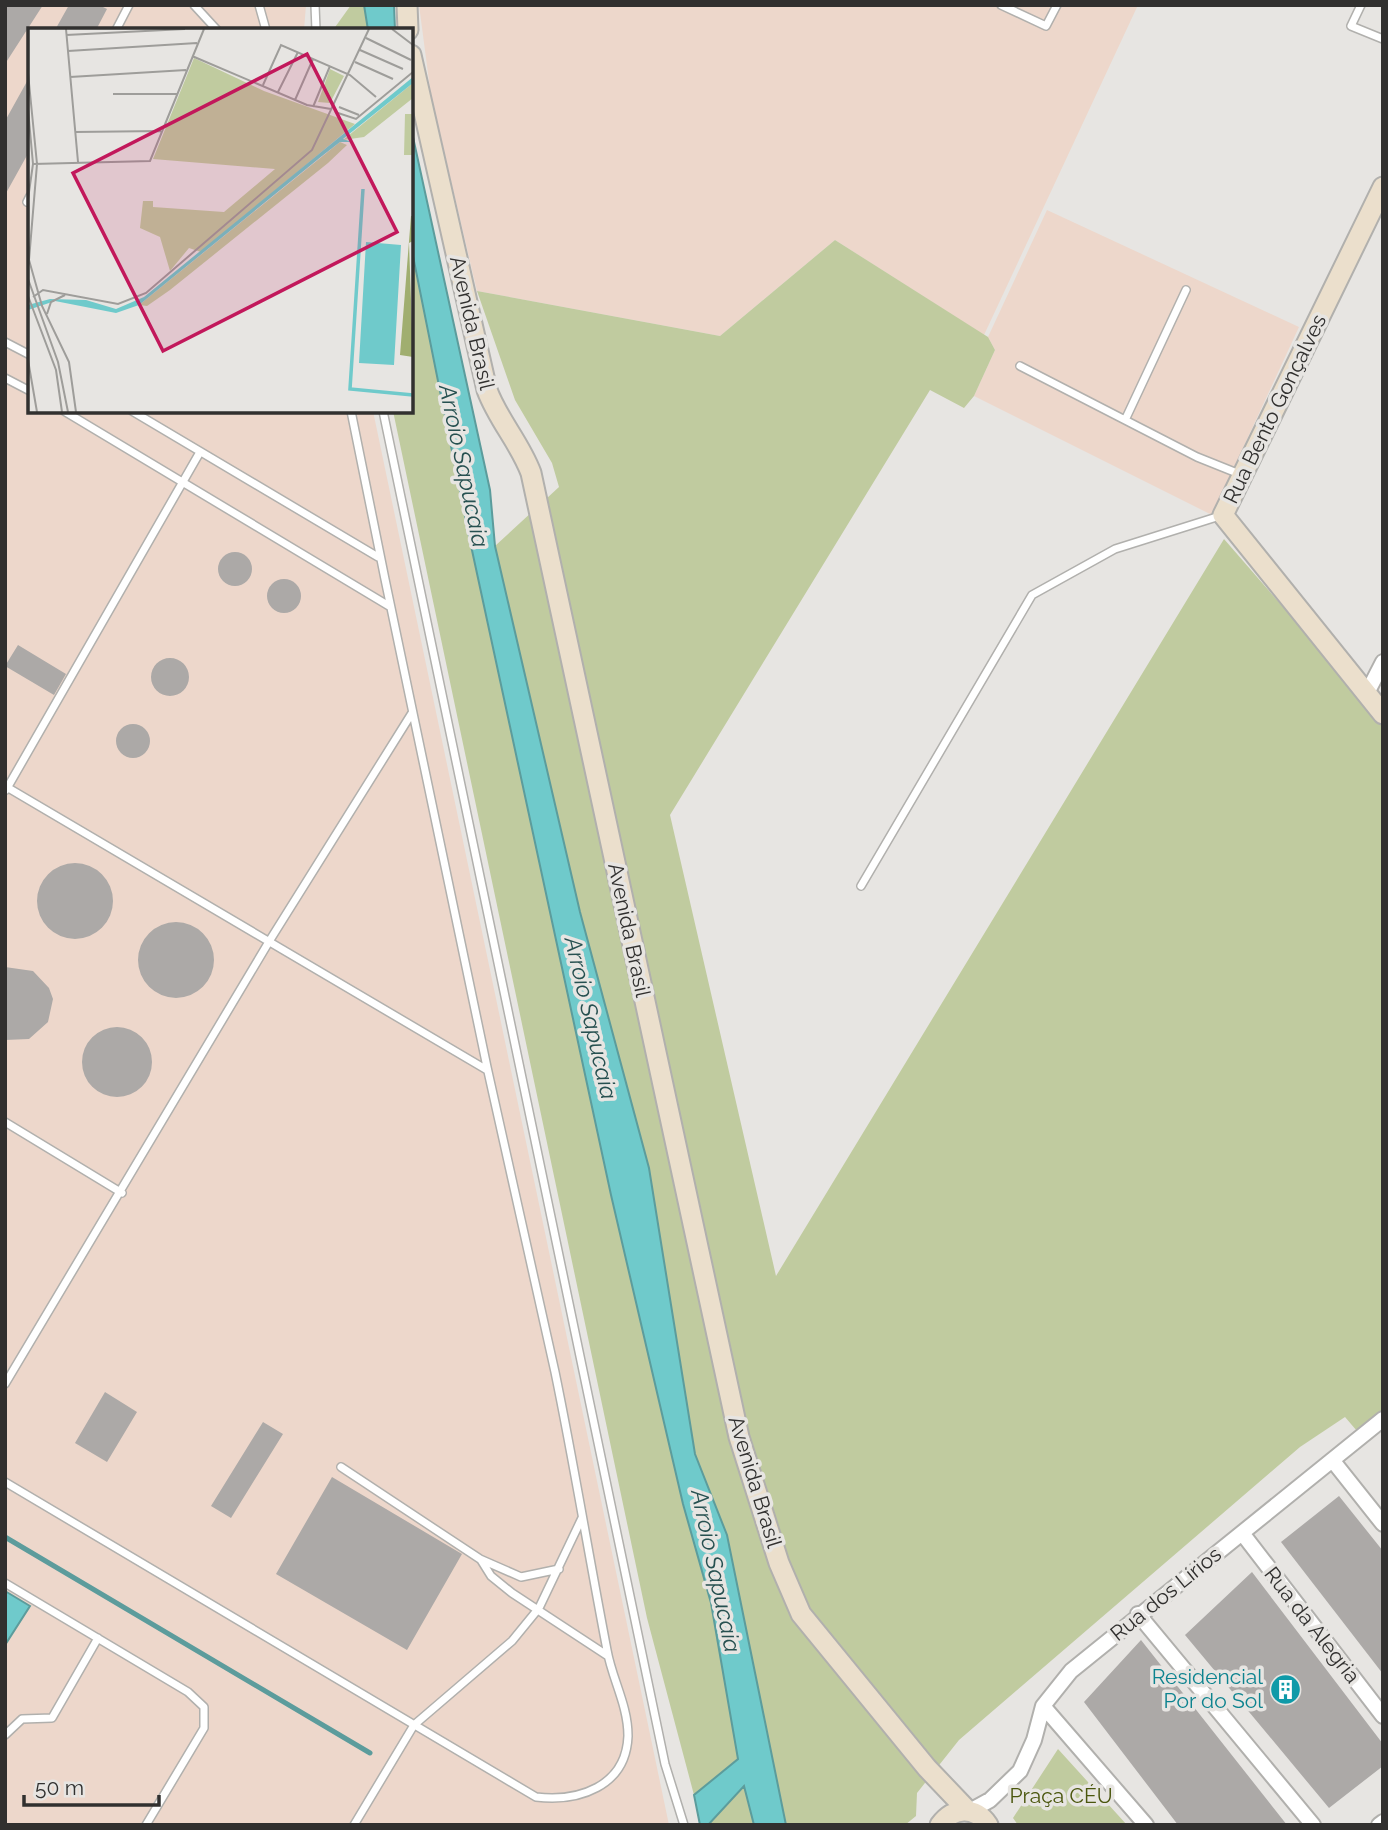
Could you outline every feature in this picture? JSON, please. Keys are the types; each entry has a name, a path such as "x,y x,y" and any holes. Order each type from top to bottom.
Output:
{"main road":[{"path":"407,5 408,28"},
{"name":"Avenida Brasil","path":"413,64 487,390 493,406 522,451 530,473 739,1437 779,1563 801,1614 927,1768 969,1811 989,1825"},
{"name":"Rua Bento Gonçalves","path":"1383,187 1223,515 1383,714"},
{"name":"Avenida Brasil","path":"927,1768 942,1821"},
{"path":"942,1821 969,1811"}],"street":[{"path":"1366,695 1383,662"},
{"name":"Rua dos Lírios","path":"969,1811 990,1800 1020,1771 1034,1740 1043,1706 1071,1671 1138,1614 1383,1419"},
{"path":"1333,1461 1383,1524"},
{"name":"Rua da Alegria","path":"1242,1533 1383,1716"},
{"path":"1138,1614 1313,1825"},
{"path":"1043,1706 1146,1825"},
{"path":"989,1825 990,1800"}],"lane":[{"path":"117,28 129,5"},
{"path":"194,5 215,28"},
{"path":"259,5 265,28"},
{"path":"315,5 316,28"},
{"path":"1001,5 1046,26 1057,5"},
{"path":"1361,5 1351,26 1383,39"},
{"path":"1126,418 1186,290"},
{"path":"5,342 28,354"},
{"path":"1020,366 1126,418 1197,457 1243,475"},
{"path":"5,378 28,390"},
{"path":"67,413 389,606"},
{"path":"137,413 378,557"},
{"path":"5,1482 536,1797 562,1800 591,1793 607,1782 622,1762 628,1737 622,1696 608,1656 583,1517 515,1184 487,1070 378,557 351,413"},
{"path":"383,413 664,1764 684,1825"},
{"path":"200,452 6,788 270,940 487,1070"},
{"path":"861,886 1032,596 1115,549 1223,515"},
{"path":"5,1384 122,1193 270,940 412,713"},
{"path":"5,1122 122,1193"},
{"path":"341,1467 480,1559 521,1577 559,1569"},
{"path":"355,1825 414,1725 513,1641 539,1608 583,1517"},
{"path":"480,1559 491,1576 608,1656"},
{"path":"5,1583 188,1692 204,1707 204,1728 146,1825"},
{"path":"5,1735 22,1719 52,1718 98,1638"}],"shaded area":[{"path":"5,5 306,5 304,28 28,28 28,413 373,413 669,1825 5,1825"},
{"path":"419,5 1138,5 984,335 835,240 720,336 477,291 431,96"},
{"path":"1047,210 1299,327 1212,515 974,396 995,350 988,337"}],"green space":[{"path":"351,5 364,5 368,28 334,28"},
{"path":"835,240 988,337 995,350 974,396 964,408 930,390 670,815 776,1276 1224,539 1383,722 1383,1410 1357,1431 1345,1417 1300,1447 959,1740 917,1793 916,1816 905,1825 786,1825 727,1535 695,1454 649,1168 580,912 495,546 559,487 552,463 515,400 477,291 720,336"},
{"path":"413,256 470,541 611,1195 683,1504 711,1603 738,1759 694,1795 647,1618 393,413 413,413"},
{"name":"Praça CÉU","path":"1058,1749 1127,1825 1018,1825 1013,1818"},
{"path":"744,1785 754,1825 708,1825"}],"water":[{"path":"364,5 394,5 395,28 368,28"},
{"name":"Arroio Sapucaia","path":"413,137 490,490 495,546 580,912 649,1168 695,1454 727,1535 786,1825 754,1825 744,1786 708,1825 700,1825 694,1795 738,1759 711,1603 683,1504 611,1195 470,541 413,256"},
{"path":"5,1591 30,1606 5,1645"}],"building":[{"path":"5,5 43,5 28,28 5,64"},
{"path":"69,5 99,5 107,9 97,28 56,28"},
{"path":"28,80 28,154 5,195 5,121"},
{"path":"235,552 247,557 252,569 247,581 235,586 223,581 218,569 223,557"},
{"path":"284,579 296,584 301,596 296,608 284,613 272,608 267,596 272,584"},
{"path":"18,645 66,674 54,695 5,666"},
{"path":"170,658 183,664 189,677 183,690 170,696 157,690 151,677 157,664"},
{"path":"133,724 145,729 150,741 145,753 133,758 121,753 116,741 121,729"},
{"path":"75,863 89,866 102,874 110,887 113,901 110,915 102,928 89,936 75,939 61,936 48,928 40,915 37,901 40,887 48,874 61,866"},
{"path":"176,922 190,925 203,933 211,946 214,960 211,974 203,987 190,995 176,998 162,995 149,987 141,974 138,960 141,946 149,933 162,925"},
{"path":"5,967 33,971 49,988 53,999 48,1022 29,1039 5,1040"},
{"path":"110,1027 124,1027 137,1033 146,1042 152,1062 150,1075 142,1087 124,1097 110,1097 97,1091 88,1082 82,1069 82,1055 88,1042 97,1033"},
{"path":"105,1392 137,1412 107,1462 75,1443"},
{"path":"263,1422 283,1434 231,1518 211,1506"},
{"path":"332,1477 462,1554 407,1650 276,1574"},
{"path":"1339,1496 1383,1551 1383,1674 1281,1542"},
{"name":"Residencial Por do Sol","path":"1252,1572 1383,1744 1383,1766 1329,1808 1185,1635"},
{"name":"Residencial Por do Sol","path":"1141,1640 1287,1825 1178,1825 1084,1702"}],"waterway":[{"path":"5,1537 370,1753"}],"place":[{"name":"Residencial Por do Sol","path":"1286,1689"}]}
